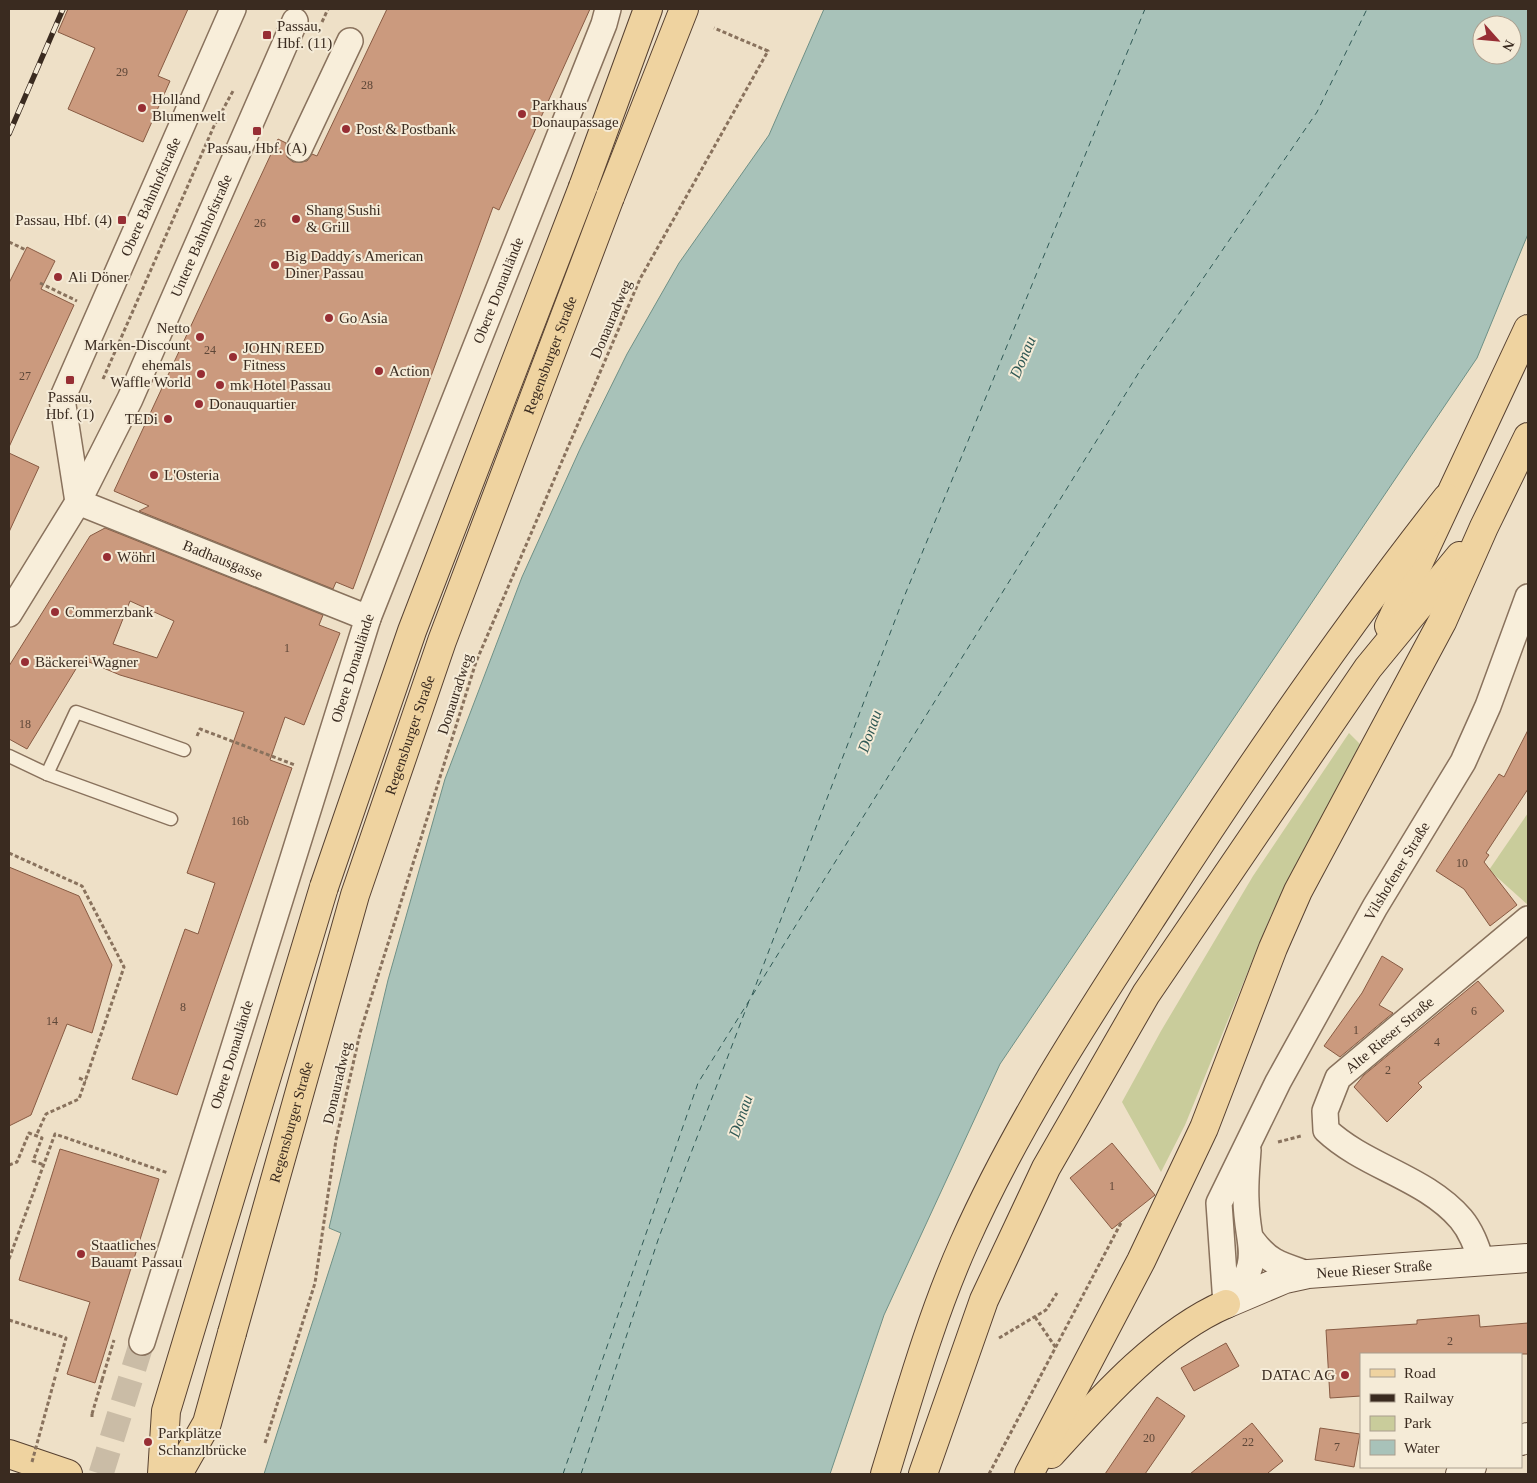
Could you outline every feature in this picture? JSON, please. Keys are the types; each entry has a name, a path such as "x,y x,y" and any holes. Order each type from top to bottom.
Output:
{"main road":[{"name":"Regensburger Straße","path":"162,1474 166,1411 324,887 412,631 583,186 648,9"},
{"name":"Regensburger Straße","path":"178,1474 207,1423 355,895 442,640 684,9"},
{"path":"1368,668 1411,582 1447,498 1528,329"},
{"path":"1030,1474 1140,1261 1204,1128 1273,948 1298,891 1442,622 1484,527 1528,437"},
{"path":"885,1474 933,1320 964,1244 996,1175 1037,1100 1099,999 1233,792 1375,590 1447,498"},
{"path":"924,1474 984,1300 1046,1168 1146,994 1368,668 1484,527"},
{"path":"1030,1474 1143,1361 1178,1331 1209,1311 1226,1304"},
{"path":"21,1458 68,1474"}],"street":[{"name":"Obere Bahnhofstraße","path":"78,502 62,399 233,9"},
{"name":"Obere Donaulände","path":"142,1342 368,618 604,24 608,9"},
{"name":"Untere Bahnhofstraße","path":"9,614 78,502 130,399 295,21"},
{"path":"299,149 350,40"},
{"name":"Badhausgasse","path":"78,502 368,618"},
{"name":"Vilshofener Straße","path":"1226,1304 1219,1203 1260,1141 1375,907 1464,762 1488,706 1528,597"},
{"name":"Alte Rieser Straße","path":"1326,1130 1325,1110 1338,1078 1528,919"},
{"path":"1326,1130 1341,1144 1406,1177 1442,1202 1461,1219 1473,1237 1481,1260"},
{"name":"Vilshofener Straße","path":"1226,1304 1241,1288 1252,1260 1252,1240 1246,1201 1260,1141"},
{"path":"1252,1240 1263,1255 1274,1263 1308,1274"},
{"name":"Neue Rieser Straße","path":"1226,1304 1285,1279 1308,1274 1528,1258"}],"lane":[{"path":"47,774 76,712 184,750"},
{"path":"9,756 47,774 171,819"}],"path":[{"name":"Donauradweg","path":"266,1443 315,1283 336,1140 360,1033 476,662 640,279 768,52 714,28"},
{"path":"100,384 214,126 236,86"},
{"path":"9,242 26,250"},
{"path":"40,282 100,312"},
{"path":"198,734 200,729 273,757"},
{"path":"9,853 82,886 124,967 79,1098 46,1114 36,1136"},
{"path":"79,1078 86,1081"},
{"path":"1260,1141 1326,1130"},
{"path":"9,1165 17,1162 29,1133 42,1138 32,1161 44,1165"},
{"path":"9,1259 55,1134 192,1182"},
{"path":"989,1474 1122,1221"},
{"path":"972,1335 1001,1338 1046,1310 1057,1293"},
{"path":"1035,1317 1056,1348"},
{"path":"9,1320 66,1338 56,1374 21,1458"},
{"path":"92,1415 117,1331"}],"green space":[{"path":"1349,733 1360,744 1271,915 1185,1125 1161,1172 1122,1102 1161,1031 1253,876"},
{"path":"1528,813 1528,905 1489,870"}],"water":[{"name":"Donau","path":"824,9 1528,9 1528,234 1477,358 1000,1064 884,1315 830,1474 264,1474 341,1233 329,1228 388,980 445,779 522,577 580,449 627,354 679,263 769,135"}],"building":[{"path":"68,9 188,9 158,76 170,81 143,142 68,109 95,48 58,32"},
{"path":"387,9 590,9 499,210 493,207 353,589 336,582 333,589 139,511 149,506 114,491 278,139 286,143 287,157 293,162 307,161 312,154 317,156"},
{"path":"27,247 55,261 41,289 74,305 9,447 9,283"},
{"path":"9,453 39,467 9,532"},
{"path":"105,528 323,615 319,625 340,633 304,725 285,717 270,760 292,768 177,1095 132,1079 185,929 198,934 215,883 187,873 244,712 120,675 82,659 27,749 9,739 9,666 90,536","holes":["130,601 174,621 157,658 113,644"]},
{"path":"1528,730 1528,789 1486,853 1489,855 1484,862 1517,905 1490,926 1464,889 1436,871 1499,774 1504,777"},
{"path":"9,867 79,896 112,965 92,1033 67,1024 31,1115 9,1126"},
{"path":"1382,956 1403,969 1379,1005 1393,1013 1340,1057 1324,1046 1362,993"},
{"path":"1478,981 1504,1011 1418,1083 1422,1087 1387,1122 1354,1087 1364,1075"},
{"path":"1112,1143 1155,1195 1112,1229 1070,1178"},
{"name":"Staatliches Bauamt Passau","path":"60,1149 159,1179 95,1383 67,1374 90,1302 19,1280"},
{"path":"1479,1315 1480,1327 1528,1323 1528,1354 1360,1353 1360,1396 1330,1398 1326,1330 1417,1324 1417,1320"},
{"path":"1226,1343 1239,1366 1194,1391 1181,1368"},
{"path":"1157,1397 1185,1416 1145,1474 1105,1474"},
{"path":"1252,1423 1283,1461 1268,1473 1271,1474 1190,1474"},
{"path":"1320,1428 1360,1434 1354,1467 1315,1460"}],"ferry route":[{"path":"752,995 902,602 1145,9"},
{"path":"563,1474 698,1083 1141,369 1317,112 1367,9"},
{"path":"581,1474 659,1237 749,1001"}],"tunnel":[{"path":"101,1474 142,1342"}],"railway":[{"path":"9,134 63,9"}],"place":[{"name":"Passau, Hbf. (11)","path":"267,35"},
{"name":"Holland Blumenwelt","path":"142,108"},
{"name":"Parkhaus Donaupassage","path":"522,114"},
{"name":"Post & Postbank","path":"346,129"},
{"name":"Passau, Hbf. (A)","path":"257,131"},
{"name":"Shang Sushi & Grill","path":"296,219"},
{"name":"Passau, Hbf. (4)","path":"122,220"},
{"name":"Big Daddy´s American Diner Passau","path":"275,265"},
{"name":"Ali Döner","path":"58,277"},
{"name":"Go Asia","path":"329,318"},
{"name":"Netto Marken-Discount","path":"200,337"},
{"name":"JOHN REED Fitness","path":"233,357"},
{"name":"Action","path":"379,371"},
{"name":"ehemals Waffle World","path":"201,374"},
{"name":"Passau, Hbf. (1)","path":"70,380"},
{"name":"mk Hotel Passau","path":"220,385"},
{"name":"Donauquartier","path":"199,404"},
{"name":"TEDi","path":"168,419"},
{"name":"L'Osteria","path":"154,475"},
{"name":"Wöhrl","path":"107,557"},
{"name":"Commerzbank","path":"55,612"},
{"name":"Bäckerei Wagner","path":"25,662"},
{"name":"Staatliches Bauamt Passau","path":"81,1254"},
{"name":"DATAC AG","path":"1345,1375"},
{"name":"Parkplätze Schanzlbrücke","path":"148,1442"}]}
